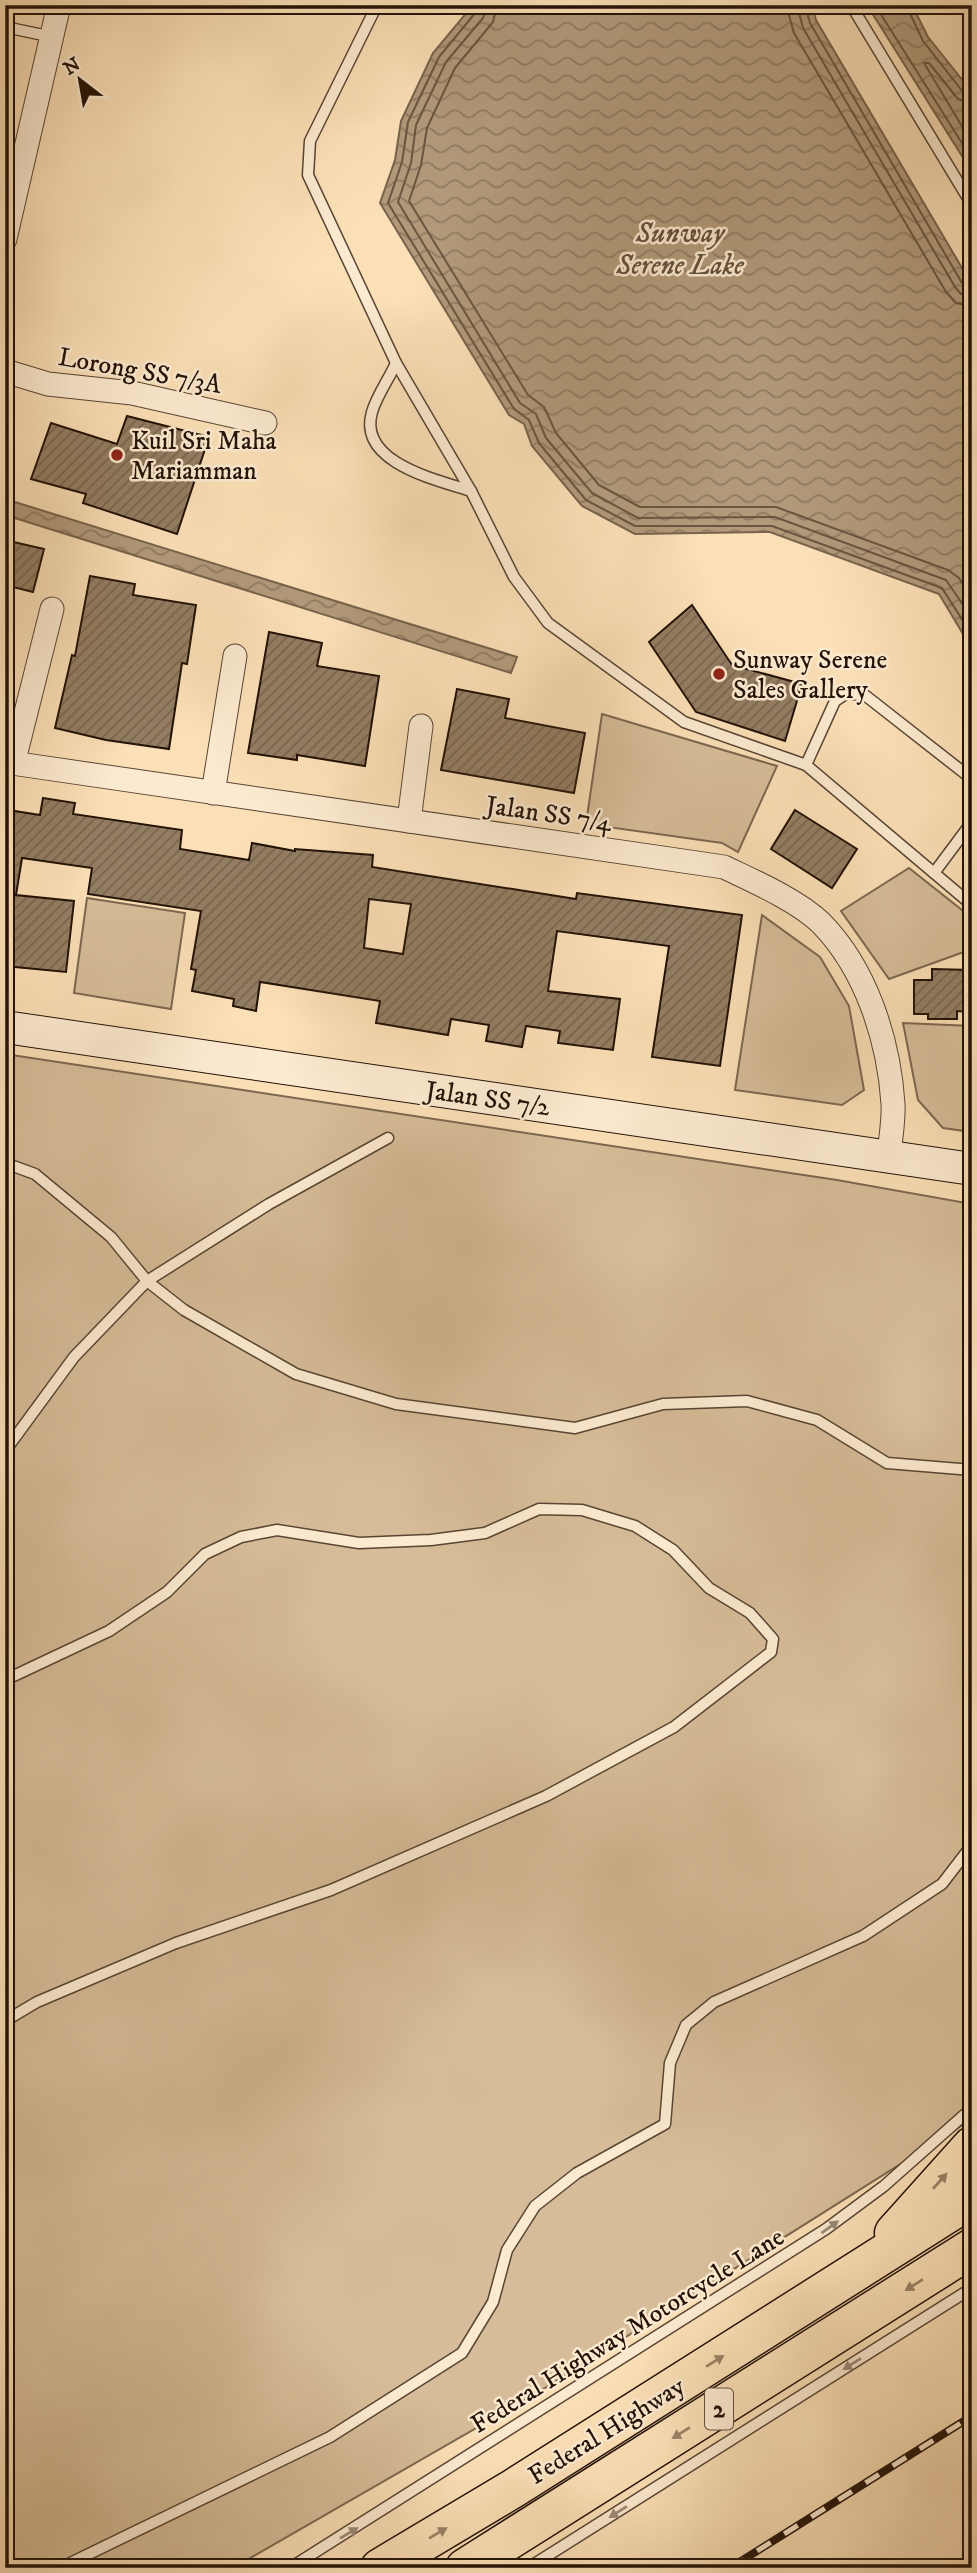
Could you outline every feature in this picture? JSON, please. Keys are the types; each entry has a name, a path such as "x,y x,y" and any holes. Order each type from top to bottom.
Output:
{"highway":[{"path":"862,2268 972,2146"},
{"name":"Federal Highway","path":"380,2568 514,2488 972,2198"},
{"name":"Federal Highway","path":"465,2568 972,2248"}],"street":[{"path":"5,239 59,5"},
{"name":"Lorong SS 7/3A","path":"5,371 48,384 132,393 265,423"},
{"path":"9,763 52,609"},
{"path":"213,793 235,656"},
{"path":"409,821 421,726"},
{"name":"Jalan SS 7/4","path":"9,763 724,867 765,887 820,922 853,967 880,1023 893,1104 889,1157"},
{"name":"Jalan SS 7/2","path":"5,1027 972,1169"}],"lane":[{"path":"377,5 310,141 309,174 396,363 471,491 514,577 548,623 684,722 806,765 972,905"},
{"path":"851,5 970,202"},
{"path":"5,27 53,37"},
{"path":"396,363 371,414 373,437 383,455 402,467 471,491"},
{"path":"806,765 835,701 847,693 866,696 972,779"},
{"path":"934,873 972,822"},
{"path":"5,1451 74,1357 147,1281 269,1204 388,1138"},
{"path":"5,1163 35,1174 111,1237 147,1281 184,1310 296,1374 396,1404 575,1427 663,1404 747,1401 817,1420 887,1463 972,1470"},
{"path":"5,1680 109,1631 167,1592 205,1554 241,1537 277,1530 359,1543 431,1540 485,1533 539,1508 582,1510 635,1527 673,1550 709,1588 750,1613 773,1639 771,1652 674,1727 545,1796 331,1889 163,1949 37,2001 5,2021"},
{"path":"60,2568 330,2437 462,2353 493,2302 507,2250 535,2206 577,2173 665,2124 670,2063 687,2025 714,2002 863,1936 942,1884 972,1845"},
{"name":"Federal Highway Motorcycle Lane","path":"290,2568 826,2230 884,2186 972,2108"},
{"path":"528,2568 972,2288"}],"shaded area":[{"path":"602,714 777,766 738,852 722,843 586,824"},
{"path":"909,868 972,918 972,949 889,979 841,911"},
{"path":"87,898 185,913 171,1009 74,993"},
{"path":"762,915 820,957 849,1006 864,1090 842,1105 735,1090"},
{"path":"903,1023 972,1026 972,1132 943,1128 918,1100"},
{"path":"5,1054 837,1180 972,1204 972,2119 537,2393 233,2568 5,2568"}],"water":[{"name":"Sunway Serene Lake","path":"473,5 812,5 816,20 972,285 972,649 939,594 770,532 635,534 582,506 532,446 524,424 509,415 380,203 395,160 401,121 433,53"},
{"path":"867,5 912,5 928,37 972,92 972,172"},
{"path":"5,499 517,657 511,673 5,515"}],"building":[{"path":"127,416 209,437 177,534 83,503 86,494 31,479 51,423 117,444"},
{"path":"5,540 44,549 33,592 5,585"},
{"path":"90,576 135,584 133,595 196,605 187,664 182,663 169,749 106,740 55,728 72,655 75,656"},
{"name":"Sunway Serene Sales Gallery","path":"692,605 732,665 802,684 785,741 696,712 649,642"},
{"path":"269,632 322,643 317,666 379,676 365,766 297,755 297,760 248,753"},
{"path":"457,689 509,699 505,718 585,733 574,793 441,770"},
{"path":"43,798 75,803 73,814 182,830 180,849 249,860 252,843 295,851 373,855 372,867 576,899 577,893 742,915 720,1066 652,1057 669,946 557,931 548,991 620,999 613,1050 558,1043 560,1031 526,1026 522,1047 486,1041 489,1025 451,1019 448,1035 376,1023 380,1001 260,982 256,1011 233,1006 234,999 192,991 196,970 191,969 201,911 88,894 92,868 22,858 16,895 74,901 66,972 5,966 5,829 8,810 40,815","holes":["369,899 411,904 403,954 364,948"]},
{"path":"795,810 857,849 832,888 771,849"},
{"path":"932,969 972,970 972,1008 967,1008 967,1012 957,1011 957,1019 928,1019 928,1014 914,1014 914,980 932,980"}],"railway":[{"path":"730,2568 972,2416"}],"place":[{"name":"Kuil Sri Maha Mariamman","path":"117,455"},
{"name":"Sunway Serene Sales Gallery","path":"719,674"}]}
